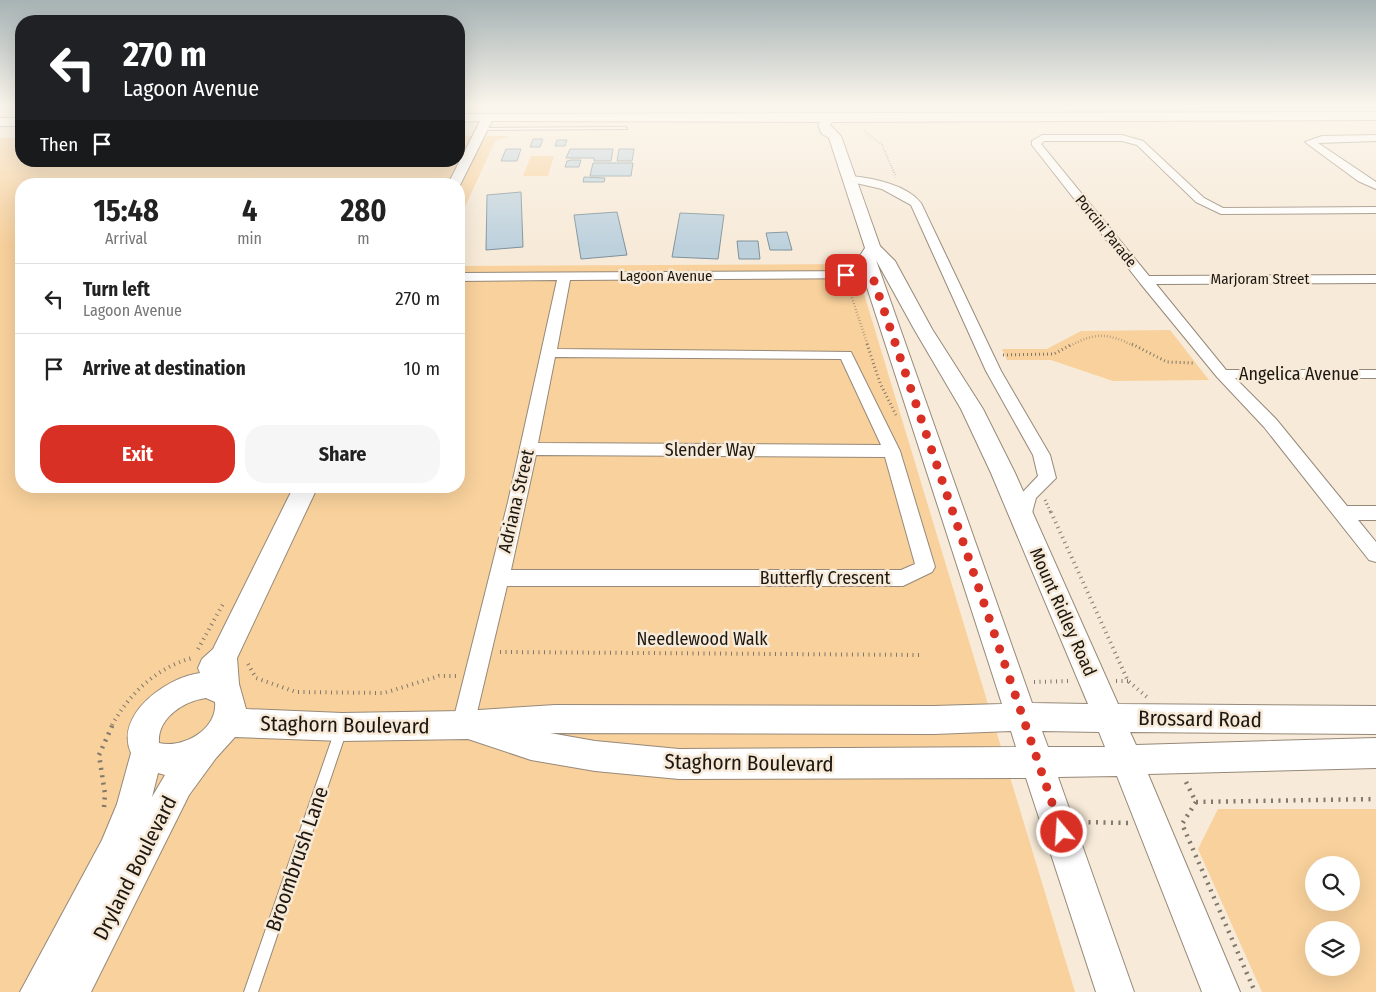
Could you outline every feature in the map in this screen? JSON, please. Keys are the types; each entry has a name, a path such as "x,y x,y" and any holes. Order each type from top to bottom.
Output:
{"street":[{"name":"Mount Ridley Road","path":"843,153 851,179 868,266 1012,682 1116,992"},
{"name":"Porcini Parade","path":"1043,153 1217,369 1270,423 1376,555"},
{"name":"Porcini Parade","path":"1151,153 1200,200 1221,210 1376,210"},
{"path":"1327,153 1376,186"},
{"path":"851,179 863,179 898,192 912,199 916,204 1005,395 1031,432 1046,465 1047,478 1040,487 1028,496 1023,519"},
{"name":"Mount Ridley Road","path":"868,266 887,261 923,329 972,409 1023,519 1094,681 1222,992"},
{"name":"Lagoon Avenue","path":"465,278 868,266"},
{"name":"Adriana Street","path":"463,725 482,652 550,353 564,276"},
{"name":"Marjoram Street","path":"1144,280 1376,279"},
{"name":"Butterfly Crescent","path":"498,578 903,578 925,567 892,451 846,355 550,353"},
{"name":"Angelica Avenue","path":"1217,369 1376,374"},
{"name":"Slender Way","path":"528,449 892,451"},
{"path":"223,658 226,693 230,700 231,710 216,735 176,760 154,757 147,751 143,743 147,722 164,701 189,688 223,658 303,493"},
{"path":"1341,513 1376,513"},
{"path":"189,688 210,686 226,693"},
{"name":"Staghorn Boulevard","path":"216,735 342,727 463,725 555,719 915,720 1023,717"},
{"name":"Brossard Road","path":"1023,717 1376,720"},
{"name":"Staghorn Boulevard","path":"463,725 531,745 595,756 679,764 1039,763"},
{"name":"Dryland Boulevard","path":"71,992 166,805 178,784 216,735"},
{"name":"Dryland Boulevard","path":"39,992 95,888 122,832 134,803 147,751"},
{"name":"Brossard Road","path":"1039,763 1127,762 1175,757 1376,752"}],"lane":[{"name":"Broombrush Lane","path":"251,992 342,727"}],"path":[{"path":"886,153 897,175 894,183 898,192"},
{"path":"868,266 849,290 880,383 896,414"},
{"path":"986,355 1049,355 1088,336 1095,335 1123,340 1167,362 1217,369"},
{"path":"1040,487 1128,681 1145,694 1157,718"},
{"name":"Needlewood Walk","path":"482,652 922,655"},
{"path":"223,658 244,658 256,678 296,692 384,693 439,676 476,677"},
{"path":"1012,682 1128,681"},
{"path":"1175,757 1196,802"},
{"path":"1196,802 1376,799"},
{"path":"1182,824 1196,802"},
{"path":"1058,821 1182,824"},
{"path":"1182,824 1255,992"}],"shaded area":[{"path":"0,153 15,153 15,167 465,167 465,153 489,153 465,207 465,178 15,178 15,493 465,493 465,266 855,264 1075,992 0,992"},
{"path":"531,156 554,156 548,176 523,176"},
{"path":"1170,330 1209,380 1113,381 1051,360 1007,360 1002,349 1047,349 1081,331"},
{"path":"1218,809 1376,809 1376,992 1262,992 1198,849"}],"building":[{"path":"504,153 520,153 517,161 501,161"},
{"path":"568,153 612,153 611,161 594,161 594,158 566,158"},
{"path":"618,153 633,153 632,161 617,161"},
{"path":"581,160 579,167 565,167 567,161"},
{"path":"593,163 633,163 631,176 590,176"},
{"path":"584,177 605,178 604,182 583,182"},
{"path":"521,192 523,247 486,250 487,195"},
{"path":"617,212 627,255 581,259 574,215"},
{"path":"680,213 724,215 718,259 672,257"},
{"path":"787,232 792,250 770,250 766,233"},
{"path":"737,241 758,241 760,259 739,259"}],"route":[{"path":"846,275 872,275 1062,832"}]}
